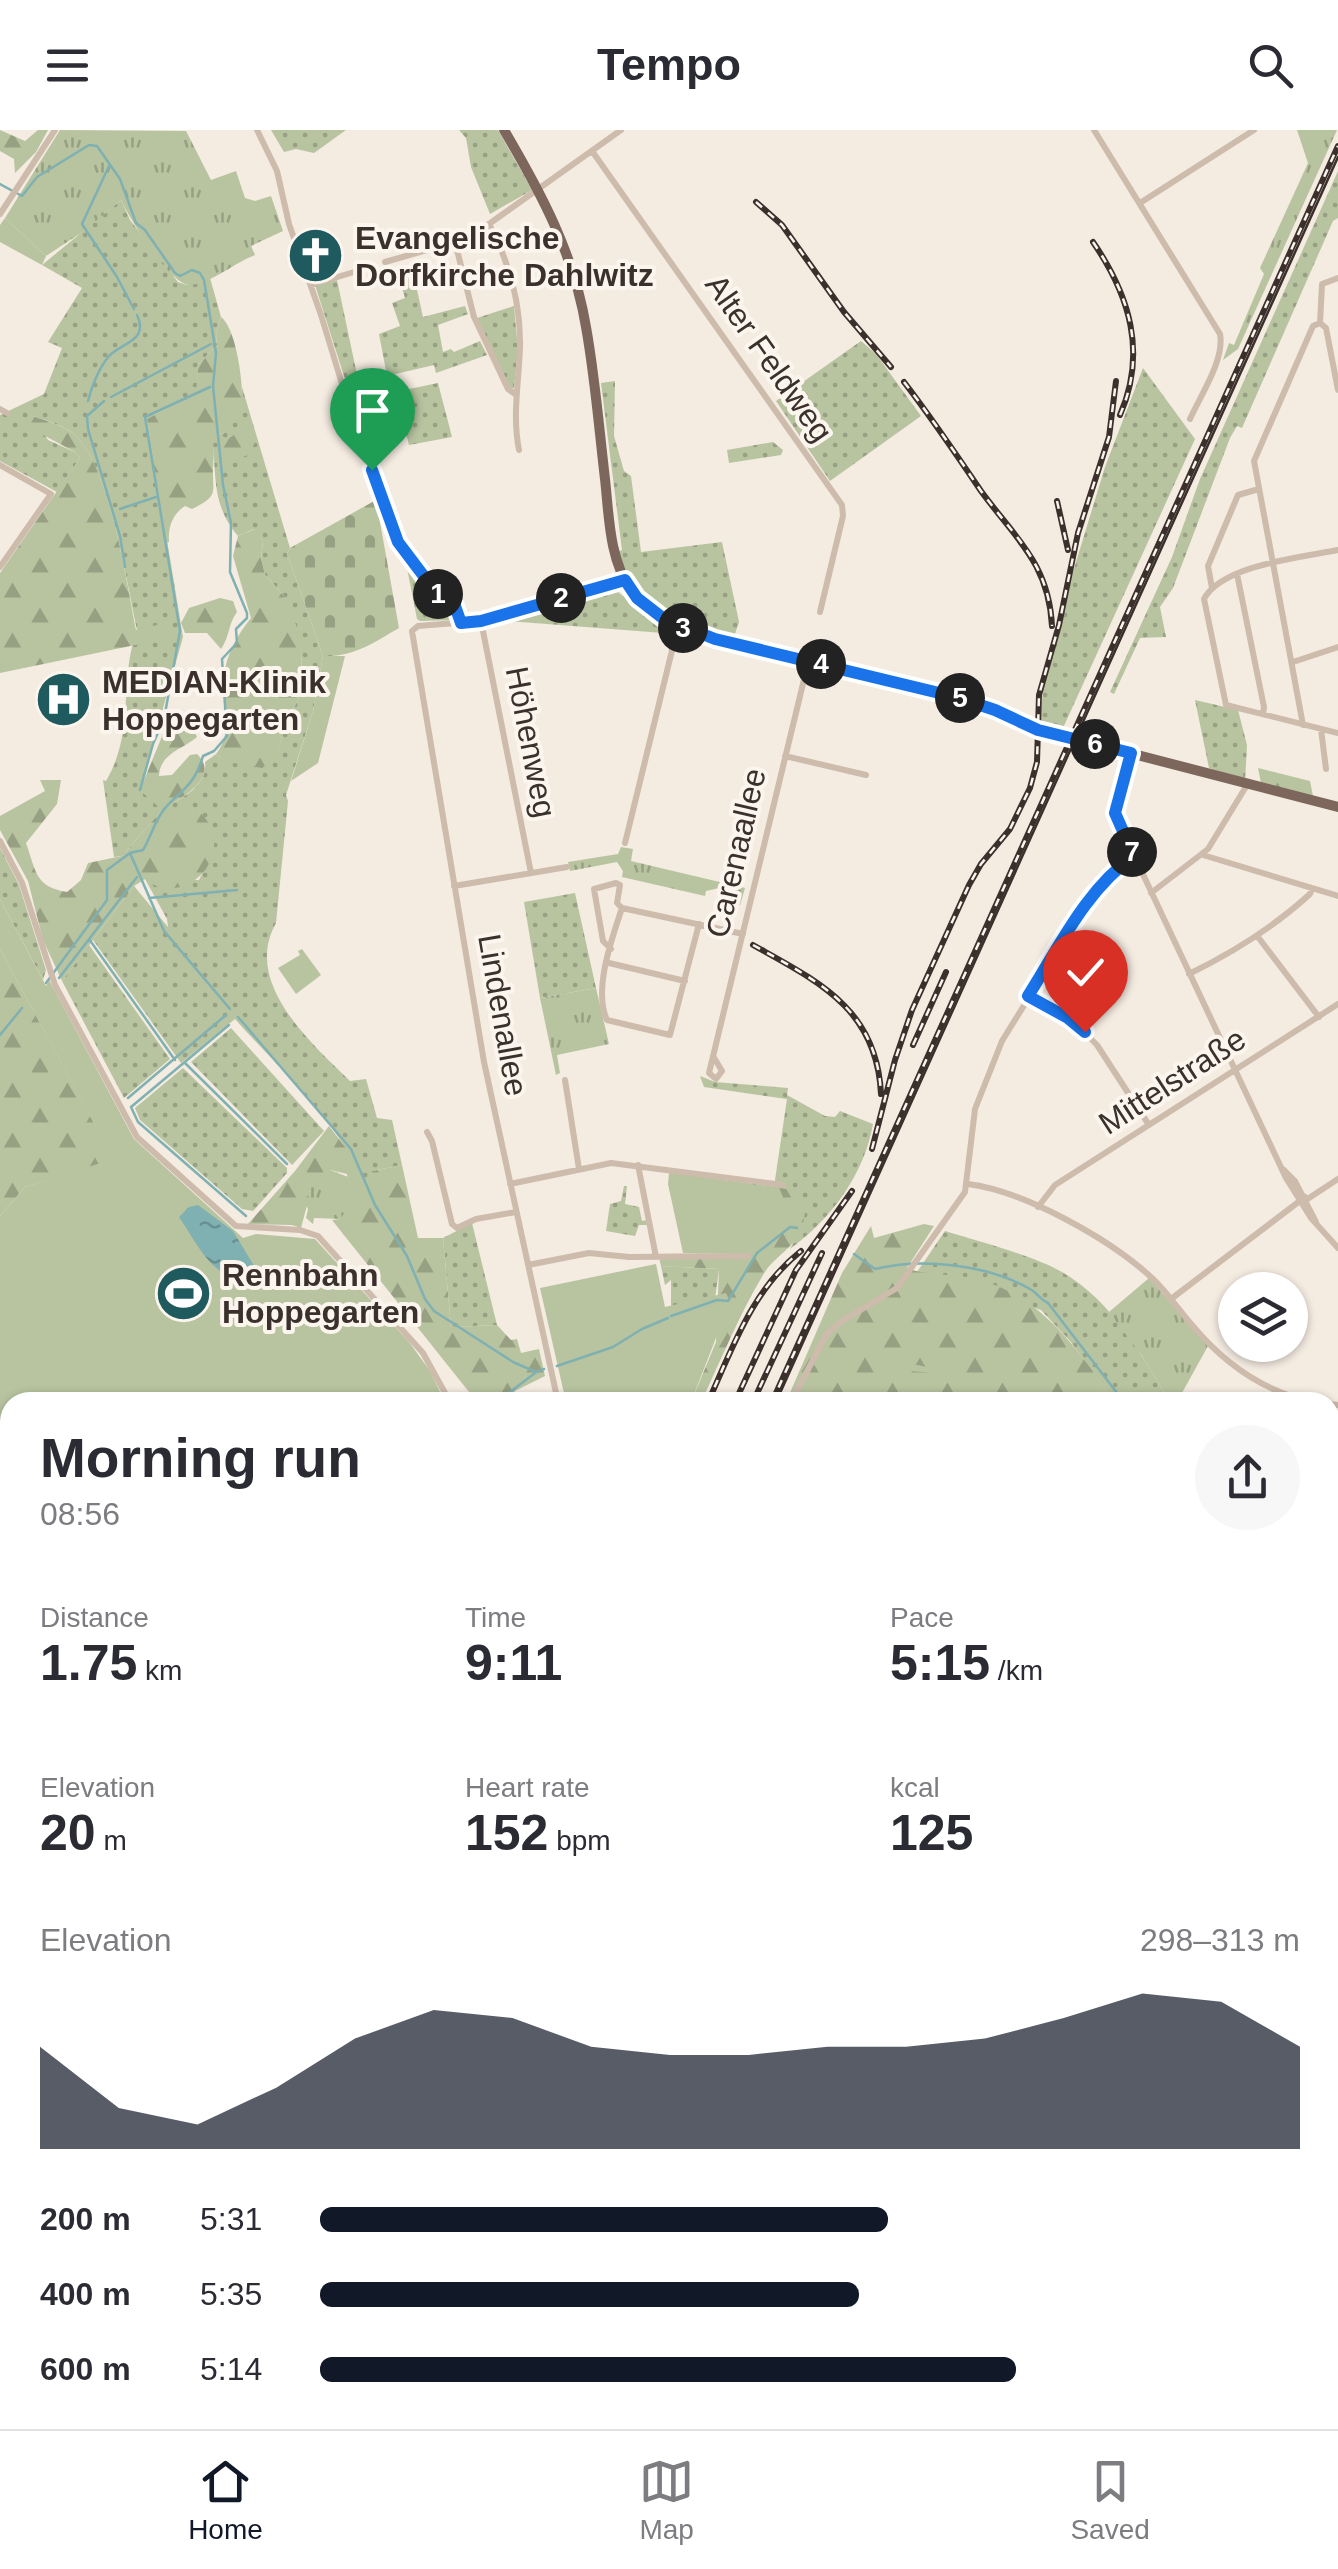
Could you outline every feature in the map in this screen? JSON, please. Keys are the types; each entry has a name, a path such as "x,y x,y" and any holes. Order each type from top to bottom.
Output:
{"main road":[{"path":"504,130 538,188 570,262 581,299 611,532 625,580 645,605 678,626 715,639 970,701 1038,730 1338,808"}],"street":[{"path":"0,214 55,130"},
{"path":"257,130 277,171 288,224 360,444 385,500 395,537 435,591 459,611 461,623 481,621 625,580"},
{"path":"385,262 455,242 489,224 621,130"},
{"path":"1094,130 1222,341 1190,419"},
{"path":"1140,203 1254,130"},
{"name":"Alter Feldweg","path":"592,151 842,506 843,516 820,612"},
{"path":"489,224 504,254 518,312 518,450"},
{"path":"455,242 474,318 508,389 515,394"},
{"path":"311,285 354,272"},
{"path":"1338,278 1322,284 1320,322 1326,328 1338,390"},
{"path":"1304,724 1254,454 1314,326 1320,322"},
{"path":"0,479 4,467 51,494 0,568"},
{"path":"1212,588 1208,566 1238,495 1259,489"},
{"path":"1338,551 1237,574 1212,588 1204,599 1226,704 1338,733"},
{"path":"1237,574 1264,708 1262,714"},
{"name":"Höhenweg","path":"481,621 531,873"},
{"name":"Lindenallee","path":"461,623 416,626 411,634 484,1062 556,1392"},
{"path":"625,843 678,626"},
{"path":"1293,662 1338,646"},
{"name":"Carenaallee","path":"713,1056 808,662"},
{"path":"1320,729 1326,769"},
{"path":"1131,753 1115,813 1284,1169 1316,1223 1338,1248"},
{"path":"785,756 866,775"},
{"path":"1151,893 1203,855 1248,785"},
{"path":"0,840 22,883 55,985 141,1142 236,1226 300,1230 318,1236 423,1354 444,1392"},
{"path":"1203,855 1338,896"},
{"path":"796,1392 826,1335 838,1323 898,1288 968,1184 971,1130 996,1052 1088,902 1134,856"},
{"path":"454,886 568,867"},
{"path":"612,949 604,942 596,887 620,885 617,903 622,908 742,934"},
{"path":"1189,974 1258,937 1312,889"},
{"path":"622,908 602,991 604,1017 672,1035 698,924"},
{"path":"1258,937 1319,1017"},
{"path":"608,963 685,982"},
{"path":"1028,996 1076,1024 1097,1045 1150,1125"},
{"name":"Mittelstraße","path":"1038,1207 1056,1186 1338,1004"},
{"path":"565,1080 580,1169"},
{"path":"427,1132 452,1224 457,1228 476,1219 516,1212"},
{"path":"510,1184 611,1163 783,1185"},
{"path":"638,1165 656,1257"},
{"path":"1171,1299 1338,1179"},
{"path":"968,1184 1038,1207 1114,1248 1150,1276 1212,1346 1244,1373 1281,1392"},
{"path":"528,1265 589,1252 656,1257 748,1256"}],"green space":[{"path":"0,130 25,141 38,130 48,130 36,152 15,173 14,159 0,151"},
{"path":"60,130 186,131 211,180 236,171 245,198 255,201 271,196 283,231 251,246 255,255 206,281 190,285 172,275 162,263 121,200 46,256 5,218"},
{"path":"271,130 346,130 314,153 296,149 284,152"},
{"path":"459,130 498,130 532,190 490,214 471,167 466,138"},
{"path":"1297,130 1337,130 1238,349 1223,360 1229,343 1234,345 1264,274 1260,268 1308,163"},
{"path":"1338,171 1338,218 1333,221 1242,428 1237,426 1230,438 1173,588 1160,607 1166,637 1140,638 1114,694 1110,692 1172,557 1200,479"},
{"path":"121,200 130,220 178,282 187,285 210,278 221,317 217,345 198,365 197,393 147,419 183,637 140,790 163,809 198,785 205,762 216,754 238,762 277,756 284,727 303,690 301,652 284,596 265,575 263,541 254,529 238,536 223,511 216,486 211,432 223,434 232,423 242,387 290,548 287,553 323,656 313,711 286,795 276,923 268,945 268,968 274,990 301,1031 350,1081 366,1079 377,1118 392,1120 402,1165 372,1171 365,1187 355,1164 325,1119 235,1019 181,1063 93,940 134,886 168,927 145,879 199,880 212,844 199,810 162,810 122,856 114,857 103,780 106,781 121,743 128,668 137,630 108,500 88,453 76,436 50,422 33,416 48,440 80,458 57,492 0,461 0,415 44,394 62,348 48,342 82,288 42,265"},
{"path":"5,218 46,256 42,265 0,242 0,225"},
{"path":"414,276 423,317 465,306 468,314 438,325 443,352 454,352 480,341 487,355 436,373 434,365 387,376 379,334 400,326 392,303 405,298 400,281"},
{"path":"337,280 367,422 359,423 315,285"},
{"path":"514,306 518,350 514,388 510,389 477,318"},
{"path":"221,317 231,332 238,356 241,404 223,434 212,433 211,496 192,509 185,506 177,513 166,543 147,419 196,393 198,365 217,345"},
{"path":"861,341 876,354 921,416 830,481 776,401"},
{"path":"1143,368 1195,439 1063,728 1040,724 1043,690 1069,585 1105,467"},
{"path":"615,381 614,436 624,471 631,476 641,552 722,542 739,622 734,637 693,627 665,614 643,596 625,569 618,552 622,550 601,383"},
{"path":"438,383 452,437 409,445 395,392"},
{"path":"33,416 72,432 88,453 108,500 136,630 169,622 169,638 0,673 0,573 80,458 21,423"},
{"path":"237,433 248,433 255,442 248,455 234,460 224,458 220,453 222,443"},
{"path":"773,442 783,450 781,455 729,463 727,450"},
{"path":"376,500 399,628 354,652 323,656 287,553"},
{"path":"255,529 263,541 265,575 284,596 298,630 303,690 284,727 277,757 262,768 228,762 216,754 225,737 225,668 233,645 251,618 233,556 238,536"},
{"path":"404,553 457,611 457,620 417,619"},
{"path":"612,587 634,605 616,587 627,591 672,628 673,635 665,634 663,629 663,633 496,620"},
{"path":"220,598 233,601 237,612 221,649 207,633 185,633 181,623 189,608"},
{"path":"323,656 345,656 318,763 291,781 313,711"},
{"path":"1195,700 1238,710 1247,745 1245,782 1209,768"},
{"path":"165,729 194,730 197,737 163,762 159,776 172,775 190,755 197,754 204,771 189,793 164,809 199,810 212,830 212,858 195,880 184,886 158,886 145,879 134,886 62,981 43,940 28,881 0,830 0,816 45,791 40,780 61,780 57,804 26,843 43,882 67,892 81,880 88,863 122,856 162,810 140,790"},
{"path":"1258,768 1310,781 1313,796 1261,783"},
{"path":"621,847 633,849 631,861 745,888 740,905 717,899 719,888 706,891 705,896 622,877 617,862 570,871 568,862 618,854"},
{"path":"0,848 19,885 46,970 43,980 0,899"},
{"path":"575,893 596,988 540,998 524,902"},
{"name":"Rennbahn Hoppegarten","path":"0,899 46,986 49,980 134,1139 243,1238 256,1234 315,1239 409,1342 440,1392 0,1392 0,1216 25,1187 113,1159 0,949"},
{"path":"89,945 170,1059 124,1098 62,981"},
{"path":"0,949 114,1160 25,1187 0,1216"},
{"path":"302,949 321,975 296,994 278,968 300,955 298,951"},
{"path":"596,988 609,1044 557,1055 560,1073 556,1075 540,998"},
{"path":"231,1028 324,1131 292,1165 191,1062"},
{"path":"183,1068 287,1168 287,1173 253,1211 242,1209 140,1120 135,1108"},
{"path":"700,1076 715,1082 788,1088 787,1095 825,1116 835,1117 840,1111 873,1124 862,1161 844,1194 819,1224 790,1249 803,1222 779,1188 784,1203 669,1190 669,1173 777,1187 787,1099 704,1087"},
{"path":"329,1126 355,1160 365,1185 372,1171 402,1165 418,1238 443,1238 451,1327 497,1325 511,1340 517,1339 521,1353 539,1349 545,1376 515,1392 469,1392 332,1220 340,1219 349,1193 347,1174 330,1170 311,1190 301,1228 248,1224"},
{"path":"330,1170 351,1178 349,1193 354,1200 340,1219 314,1218 313,1224 306,1218 308,1209 304,1202 311,1190 310,1182"},
{"path":"669,1173 779,1188 792,1217 749,1253 683,1253"},
{"path":"624,1186 625,1204 639,1207 642,1221 646,1220 647,1225 639,1225 635,1236 606,1231 610,1204 621,1201"},
{"path":"779,1188 795,1194 802,1202 805,1213 801,1229 763,1275 706,1392 695,1392 716,1342 719,1269 661,1266 658,1254 749,1253 789,1216"},
{"path":"472,1223 497,1325 451,1327 443,1238"},
{"path":"924,1224 934,1226 907,1268 977,1279 1021,1298 1056,1327 1108,1392 790,1392 842,1273 871,1226 874,1238"},
{"path":"945,1231 1062,1272 1110,1313 1164,1392 1108,1392 1041,1310 917,1272"},
{"path":"656,1264 665,1307 726,1293 730,1302 695,1392 564,1392 540,1288"},
{"path":"661,1266 719,1269 715,1299 671,1331 671,1280 665,1285"},
{"path":"1149,1278 1208,1346 1183,1392 1164,1392 1109,1312"},
{"path":"905,1363 934,1369 996,1392 982,1392 946,1376 901,1371 882,1372 867,1392 859,1392 880,1365"}],"water":[{"path":"198,1205 233,1231 256,1269 261,1270 258,1276 234,1283 208,1260 179,1217 189,1207"}],"waterway":[{"path":"0,184 22,196 37,177 89,145 97,146 120,179 136,223 175,273 200,273 216,353 213,386 231,523 230,572 247,613 236,629 237,643 222,659 227,736 214,751 203,756 193,779 159,816 143,850 130,853 107,870 107,900 46,983"},
{"path":"109,166 82,224 134,309"},
{"path":"88,401 105,361 137,336 137,315"},
{"path":"111,397 211,344"},
{"path":"140,790 164,719 180,631 145,417 210,387"},
{"path":"104,401 87,416 88,429 120,536 125,567"},
{"path":"120,509 156,497"},
{"path":"130,853 164,931 230,1009"},
{"path":"59,978 137,877"},
{"path":"149,898 237,890"},
{"path":"89,939 175,1060"},
{"path":"0,1035 22,1008"},
{"path":"128,1098 226,1015"},
{"path":"238,1017 351,1149 375,1205 407,1256 434,1311 513,1362 536,1372 544,1369"},
{"path":"229,1025 131,1107 138,1122 246,1216"},
{"path":"185,1063 287,1164"},
{"path":"671,1316 717,1300 728,1301 757,1253 790,1227 797,1228"},
{"path":"854,1254 875,1269 913,1264 954,1266 995,1274 1030,1289 1048,1303 1116,1392"},
{"path":"557,1366 613,1347 668,1318"},
{"path":"510,1392 535,1373"}],"tram line":[{"path":"781,1392 1338,157"}],"railway":[{"path":"777,1392 1338,146"},
{"path":"756,202 782,225 844,312 891,367"},
{"path":"1093,242 1117,283 1130,326 1132,369 1120,415"},
{"path":"872,1149 912,1010 969,885 1010,829 1030,788 1037,762 1039,695 1059,625 1078,533 1109,437 1116,381"},
{"path":"904,382 1028,552 1044,585 1052,626"},
{"path":"1057,501 1068,550"},
{"path":"753,945 821,986 856,1019 869,1040 881,1094"},
{"path":"913,1045 946,972"},
{"path":"740,1392 796,1270 852,1191"},
{"path":"712,1392 757,1301 801,1251"},
{"path":"758,1392 822,1253"}],"place":[{"name":"Evangelische Dorfkirche Dahlwitz","path":"316,256"},
{"name":"MEDIAN-Klinik Hoppegarten","path":"63,700"},
{"name":"Rennbahn Hoppegarten","path":"183,1293"}],"route":[{"path":"372,470 395,537 435,591 455,606 461,623 481,621 625,580 637,598 664,619 715,639 956,697 1038,730 1131,753 1115,813 1134,856 1088,902 1028,996 1085,1032"}]}
